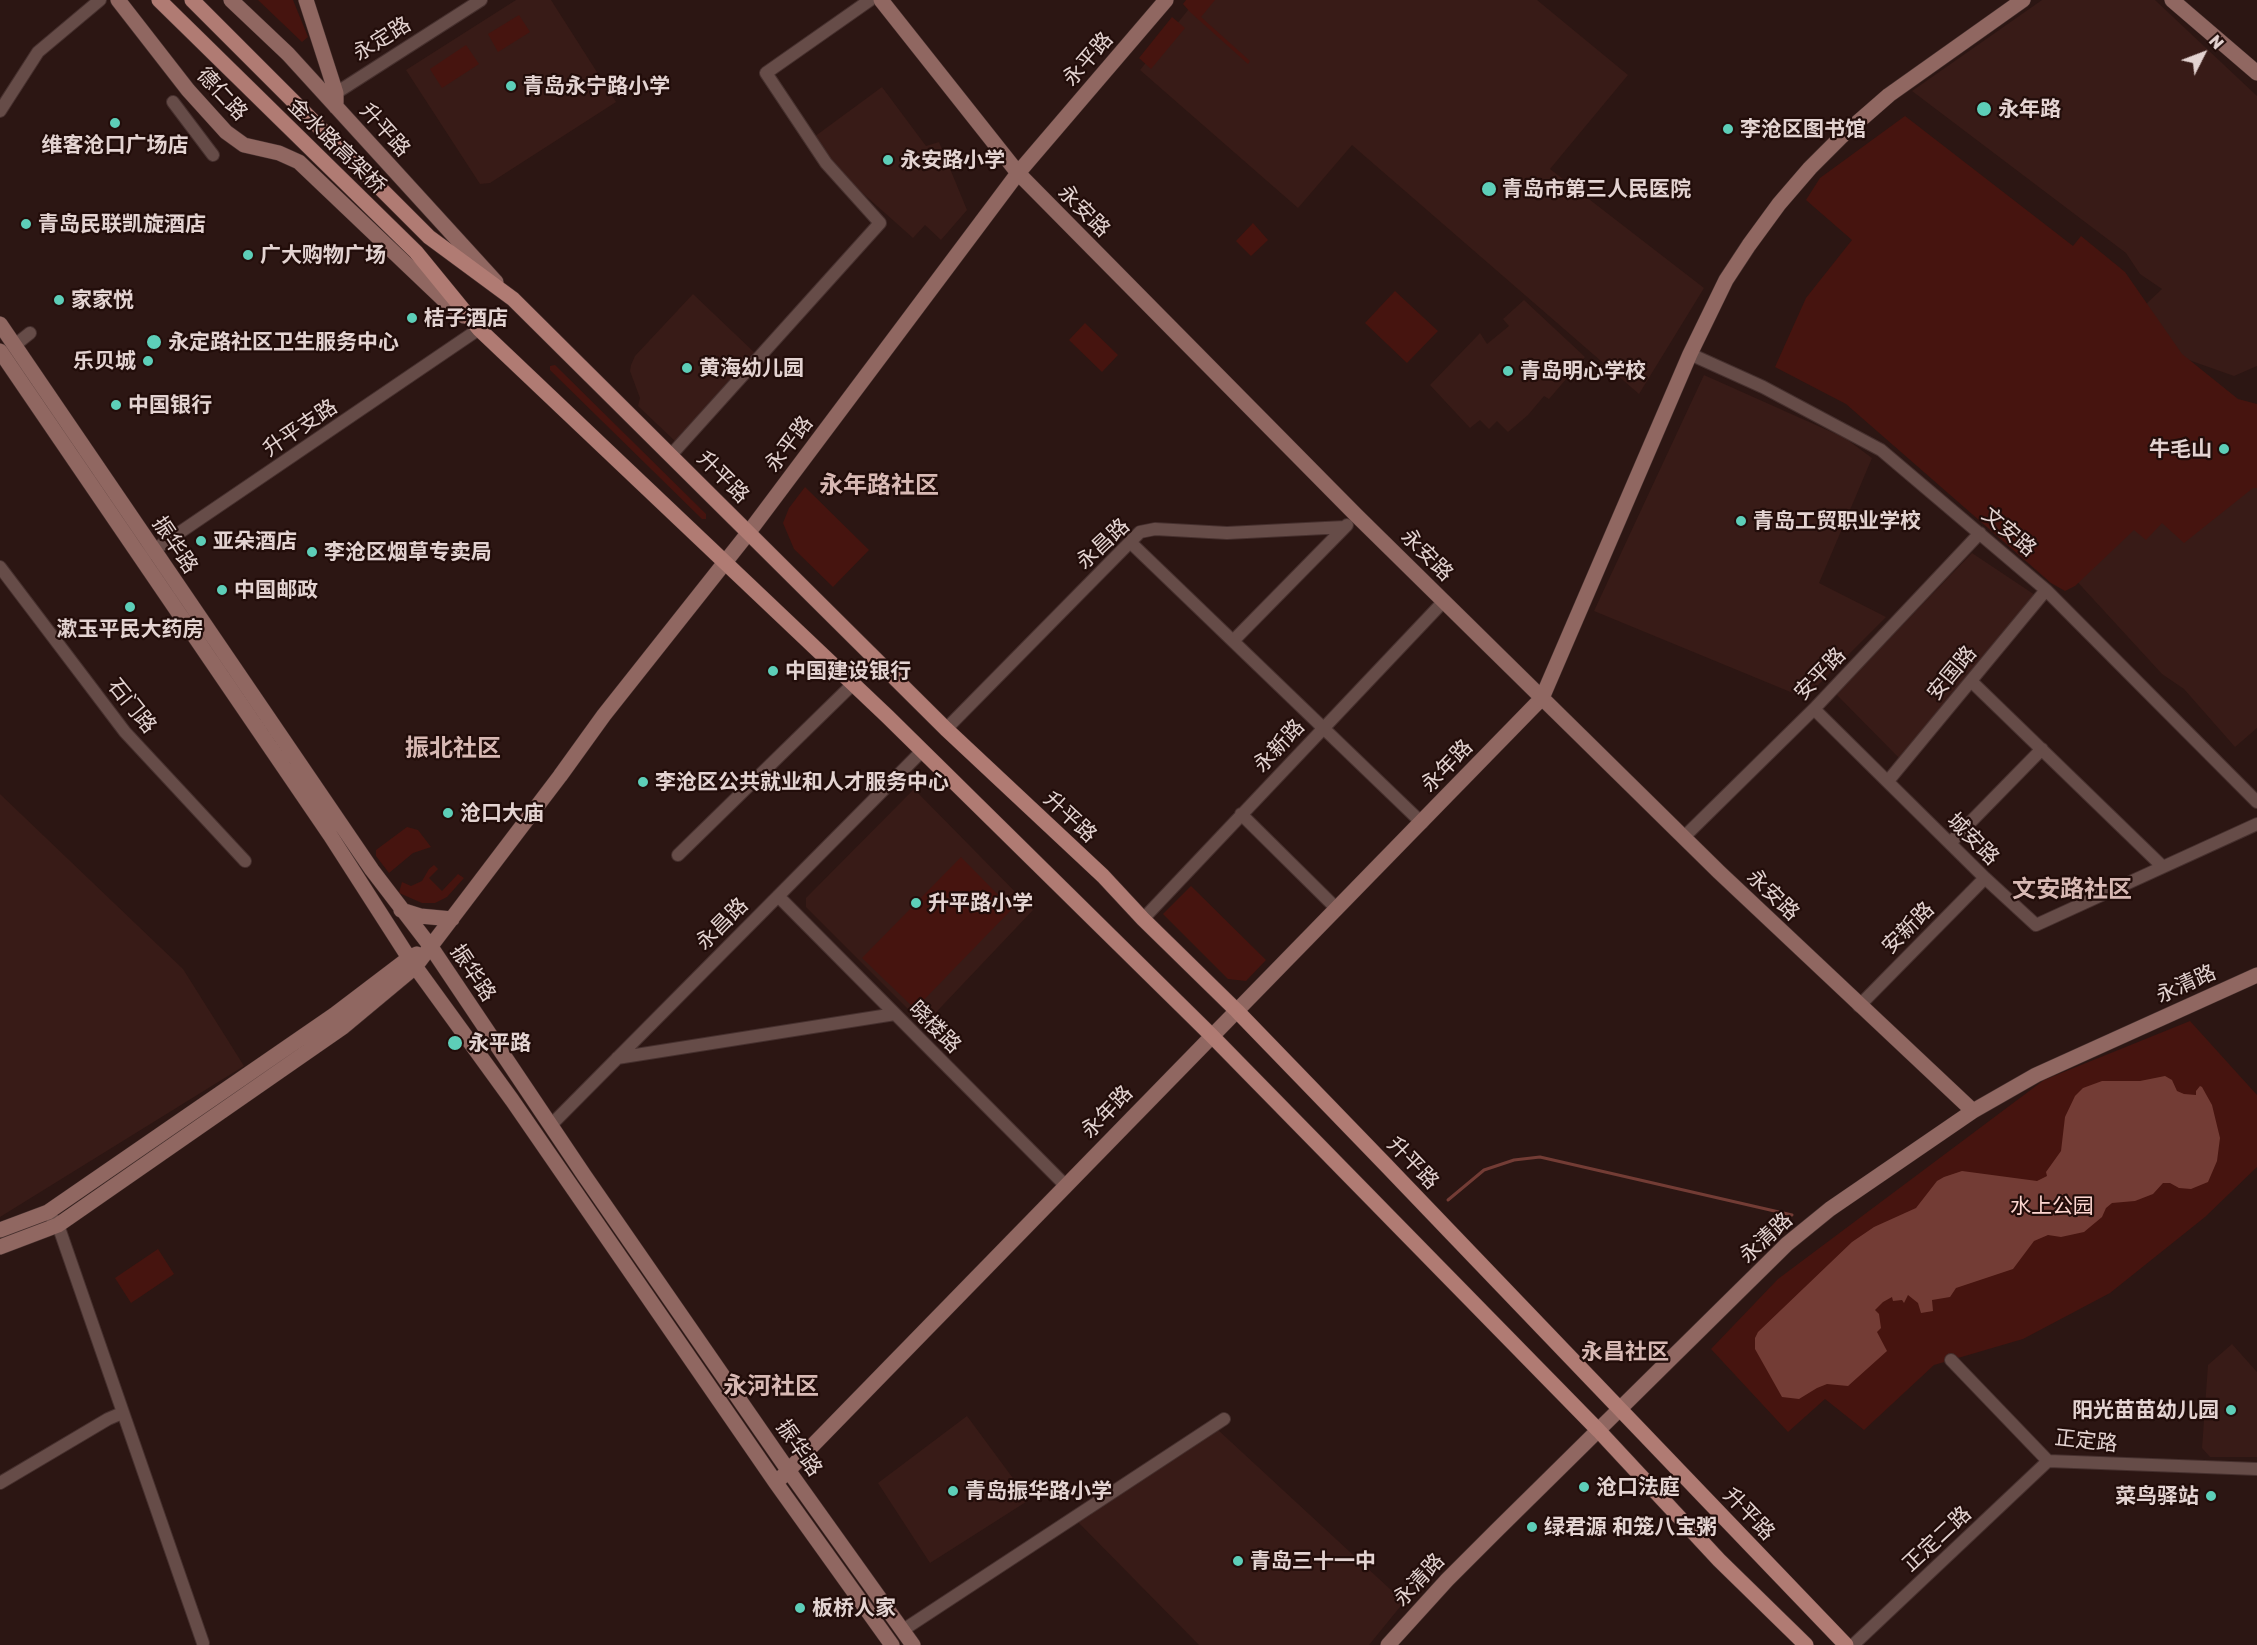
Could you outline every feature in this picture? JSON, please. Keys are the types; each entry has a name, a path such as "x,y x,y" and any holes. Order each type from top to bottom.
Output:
{"main road":[{"name":"德仁路","path":"118,0 188,90 226,132 244,145 279,153 299,162 445,301 479,328"},
{"name":"金水路高架桥","path":"159,0 416,252 479,328"},
{"name":"金水路高架桥","path":"192,0 429,237 513,299"},
{"path":"231,0 336,100"},
{"name":"升平路","path":"306,0 336,100 513,299 946,729 1103,876 1143,919 1237,1011 1846,1645"},
{"name":"永安路","path":"881,0 1018,173 1356,515 1542,698 1859,1006 1973,1111"},
{"name":"永平路","path":"0,1230 48,1212 431,947 604,715 749,532 1018,173 1166,0"},
{"name":"永年路","path":"776,1483 1210,1035 1237,1011 1542,698 1690,354 1726,280 1749,245 1779,204 1842,136 1889,95 2023,0"},
{"path":"2172,0 2257,74"},
{"name":"振华路","path":"0,324 7,348 147,554 412,962 512,1100 887,1643"},
{"path":"479,328 853,684 1210,1035 1599,1431 1719,1560 1806,1645"},
{"name":"振华路","path":"147,554 401,910 431,947 788,1470 914,1645"},
{"path":"401,910 420,916 453,919"},
{"name":"永平路","path":"0,1247 57,1225 344,1027 412,962"},
{"name":"永清路","path":"1388,1645 1447,1580 1787,1244 1830,1209 1973,1111 2036,1075 2257,975"}],"street":[{"path":"0,111 38,52 100,0"},
{"name":"永定路","path":"336,100 481,0"},
{"path":"671,455 880,223 826,163 766,73 870,0"},
{"path":"173,102 213,155"},
{"name":"升平支路","path":"147,554 479,328"},
{"path":"7,348 30,333"},
{"name":"文安路","path":"1690,354 1763,387 1881,450 2046,590 2257,802"},
{"path":"1233,641 1356,515"},
{"name":"永昌路","path":"946,729 1140,532 1155,529 1227,533 1345,527"},
{"name":"安平路","path":"1684,837 1814,709 1980,533"},
{"path":"1130,542 1422,823"},
{"name":"石门路","path":"0,567 125,732 244,861"},
{"name":"安国路","path":"1888,781 2046,590"},
{"name":"永新路","path":"1143,919 1444,601"},
{"path":"1971,681 2163,867"},
{"path":"678,855 853,684"},
{"name":"城安路","path":"1814,709 1985,878 2036,925 2257,824"},
{"path":"1950,843 2042,749"},
{"name":"永昌路","path":"551,1125 922,751"},
{"path":"1241,814 1337,909"},
{"name":"安新路","path":"1859,1006 1985,878"},
{"name":"晓楼路","path":"778,896 1065,1185"},
{"path":"617,1058 895,1014"},
{"path":"48,1212 57,1225 202,1643"},
{"name":"正定路","path":"1951,1360 2048,1461 2257,1469"},
{"path":"0,1483 108,1419 123,1413"},
{"path":"903,1630 1224,1419"},
{"name":"正定二路","path":"1853,1645 2048,1461"}],"shaded area":[{"name":"青岛永宁路小学","path":"516,0 551,0 616,102 490,183 480,184 406,70"},
{"name":"青岛市第三人民医院","path":"1196,0 1537,0 1628,75 1550,169 1704,288 1639,394 1352,145 1298,208 1140,70"},
{"path":"2042,0 2155,0 2257,96 2257,366 2234,376 2183,358 2145,305 2162,289 2140,274 2126,253 1912,91"},
{"name":"永安路小学","path":"882,87 926,146 939,142 967,210 941,240 925,225 913,238 840,173 814,137"},
{"name":"黄海幼儿园","path":"693,294 756,354 677,443 638,406 640,398 630,371 635,356"},
{"name":"青岛明心学校","path":"1524,300 1585,357 1549,399 1544,396 1528,415 1508,432 1497,421 1489,429 1480,420 1470,428 1430,385 1480,333 1487,344 1509,326 1503,319"},
{"name":"青岛工贸职业学校","path":"1704,375 1845,438 1872,458 1819,583 1886,617 1805,698 1594,611"},
{"path":"2257,472 2257,728 2235,747 2184,689 2162,674 2072,576 2131,515"},
{"path":"1972,553 2035,595 1900,759 1836,694"},
{"name":"升平路小学","path":"914,789 1033,910 924,1025 806,907 806,898"},
{"path":"0,794 183,969 244,1066 0,1217"},
{"path":"2165,1076 2172,1080 2177,1091 2184,1094 2196,1095 2196,1091 2200,1086 2202,1087 2212,1105 2220,1138 2217,1161 2208,1182 2191,1189 2163,1183 2153,1194 2135,1201 2112,1203 2106,1208 2102,1217 2084,1232 2061,1237 2048,1235 2034,1241 2013,1269 1956,1288 1950,1297 1932,1300 1933,1311 1921,1313 1918,1303 1908,1295 1904,1303 1902,1300 1893,1301 1892,1297 1875,1310 1879,1314 1881,1328 1877,1332 1887,1351 1848,1386 1827,1384 1799,1399 1782,1397 1755,1349 1755,1338 1758,1332 1852,1242 1874,1227 1916,1208 1937,1181 1944,1177 1962,1171 2037,1181 2047,1176 2046,1172 2061,1151 2065,1117 2075,1096 2083,1088 2102,1081 2140,1081"},
{"name":"阳光苗苗幼儿园","path":"2232,1344 2257,1372 2257,1457 2210,1457 2202,1448 2208,1365"},
{"name":"青岛振华路小学","path":"967,1416 1029,1500 930,1563 878,1483"},
{"name":"青岛三十一中","path":"1217,1429 1404,1602 1369,1645 1199,1645 1075,1519"}],"green space":[{"path":"258,0 293,0 308,37 302,42"},
{"path":"1186,0 1215,0 1201,17 1250,61 1248,64 1190,12 1183,4"},
{"path":"519,15 530,32 498,52 488,34"},
{"path":"1172,17 1185,28 1151,69 1139,58"},
{"path":"466,45 479,64 442,88 430,69"},
{"path":"1905,116 2073,246 2081,236 2125,272 2182,354 2238,399 2257,404 2257,488 2253,488 2184,543 2162,523 2146,540 2134,530 2075,586 2065,591 2051,583 1846,404 1775,367 1806,298 1852,240 1806,200 1820,178"},
{"path":"1253,223 1268,240 1251,256 1236,241"},
{"path":"1395,291 1438,331 1407,363 1365,323"},
{"path":"1085,323 1118,355 1102,372 1069,340"},
{"path":"555,365 706,514 706,519 702,519 550,370 550,366"},
{"path":"805,487 869,550 833,587 794,549 783,523 789,508"},
{"path":"407,827 418,830 431,847 413,853 389,873 376,856 376,850"},
{"path":"961,857 1012,909 915,1009 862,958"},
{"path":"434,865 438,869 429,878 442,891 458,874 464,878 447,897 435,903 422,903 399,893 402,882 411,886 422,881"},
{"path":"1191,886 1266,960 1246,981 1228,979 1163,914"},
{"name":"水上公园","path":"2190,1021 2257,1095 2257,1167 2205,1217 2110,1293 2023,1339 1934,1365 1864,1430 1825,1399 1788,1432 1711,1349 1778,1279 2044,1080"},
{"path":"158,1249 174,1274 131,1303 115,1278"}],"waterway":[{"path":"1448,1200 1484,1170 1514,1160 1540,1157 1792,1215"}],"place":[{"name":"青岛永宁路小学","path":"511,86"},
{"name":"永年路","path":"1984,109"},
{"name":"维客沧口广场店","path":"115,123"},
{"name":"李沧区图书馆","path":"1728,129"},
{"name":"永安路小学","path":"888,160"},
{"name":"青岛市第三人民医院","path":"1489,189"},
{"name":"青岛民联凯旋酒店","path":"26,224"},
{"name":"广大购物广场","path":"248,255"},
{"name":"家家悦","path":"59,300"},
{"name":"桔子酒店","path":"412,318"},
{"name":"永定路社区卫生服务中心","path":"154,342"},
{"name":"乐贝城","path":"148,361"},
{"name":"黄海幼儿园","path":"687,368"},
{"name":"青岛明心学校","path":"1508,371"},
{"name":"中国银行","path":"116,405"},
{"name":"牛毛山","path":"2224,449"},
{"name":"青岛工贸职业学校","path":"1741,521"},
{"name":"亚朵酒店","path":"201,541"},
{"name":"李沧区烟草专卖局","path":"312,552"},
{"name":"中国邮政","path":"222,590"},
{"name":"漱玉平民大药房","path":"130,607"},
{"name":"中国建设银行","path":"773,671"},
{"name":"李沧区公共就业和人才服务中心","path":"643,782"},
{"name":"沧口大庙","path":"448,813"},
{"name":"升平路小学","path":"916,903"},
{"name":"永平路","path":"455,1043"},
{"name":"阳光苗苗幼儿园","path":"2231,1410"},
{"name":"沧口法庭","path":"1584,1487"},
{"name":"青岛振华路小学","path":"953,1491"},
{"name":"菜鸟驿站","path":"2211,1496"},
{"name":"绿君源 和笼八宝粥","path":"1532,1527"},
{"name":"青岛三十一中","path":"1238,1561"},
{"name":"板桥人家","path":"800,1608"}],"district":[{"name":"永年路社区","path":"879,485"},
{"name":"振北社区","path":"453,748"},
{"name":"文安路社区","path":"2072,889"},
{"name":"永昌社区","path":"1625,1352"},
{"name":"永河社区","path":"771,1386"}]}
